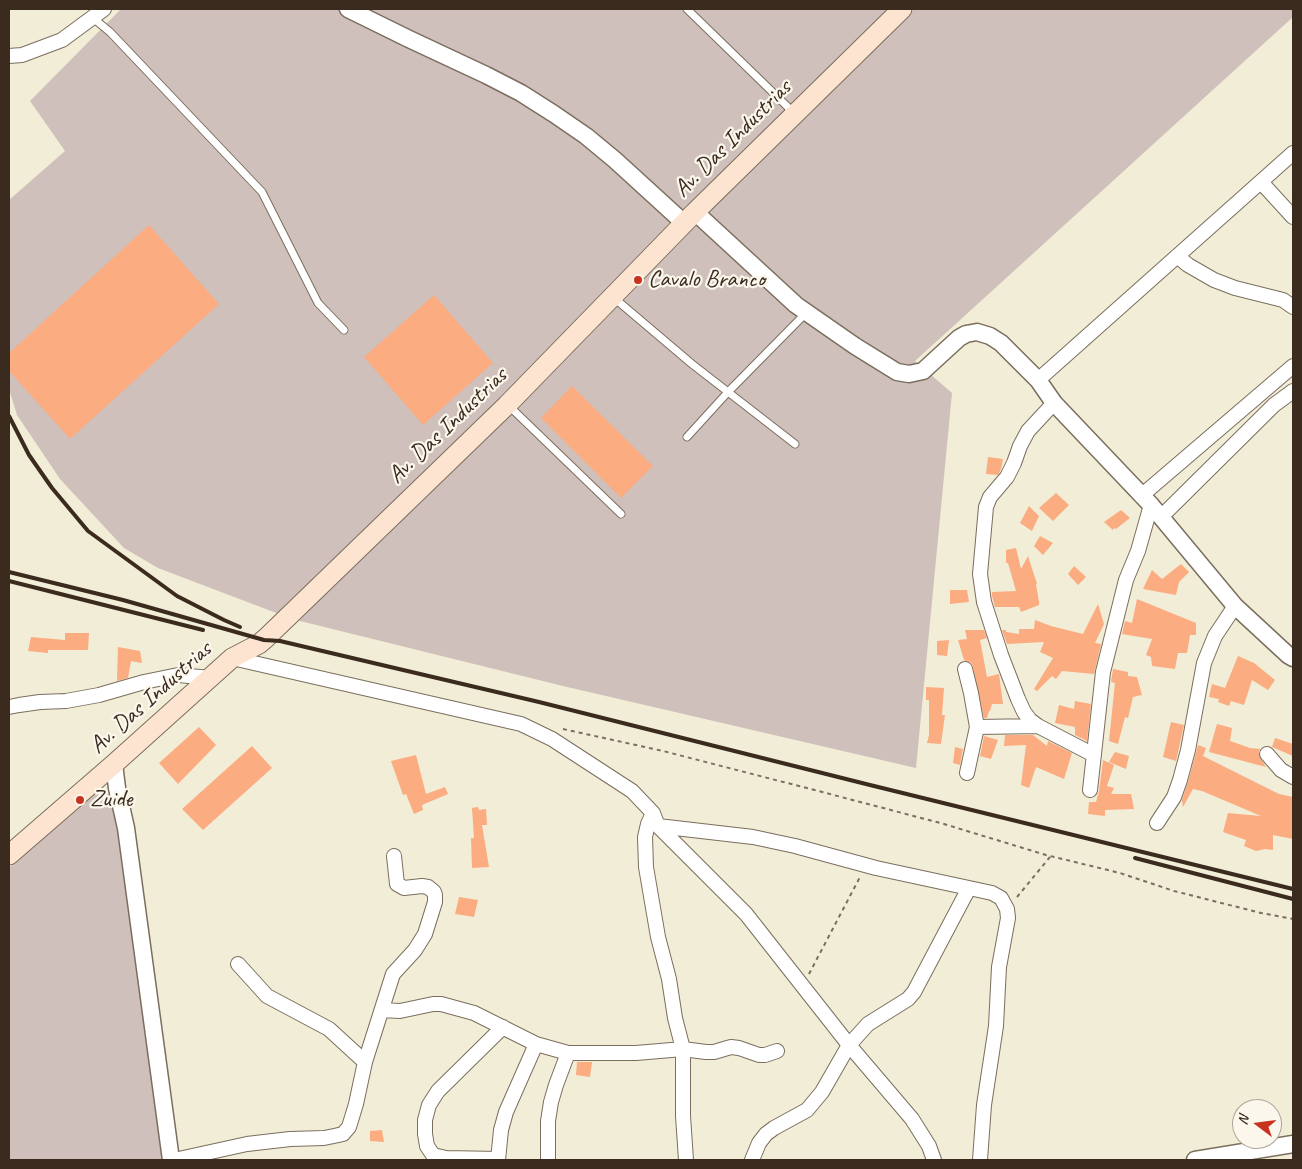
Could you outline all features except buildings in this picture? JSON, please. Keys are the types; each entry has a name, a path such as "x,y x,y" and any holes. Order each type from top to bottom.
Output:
{"main road":[{"name":"Av. Das Industrias","path":"9,855 232,658 264,640 507,405 689,217 902,9"}],"street":[{"path":"9,56 22,55 62,40 104,9"},
{"path":"348,9 409,40 486,75 554,114 586,136 689,217 796,305 897,372 909,374 923,371 959,338 966,334 977,332 1001,342 1038,380 1054,403 1151,506 1235,606 1293,658"},
{"path":"1038,380 1293,153"},
{"path":"1261,182 1293,217"},
{"path":"1178,256 1188,265 1214,280 1235,288 1283,300 1293,307"},
{"path":"1090,790 1103,672 1126,580 1138,551 1151,506 1217,431 1293,366"},
{"path":"1151,506 1233,446 1274,405 1293,391"},
{"path":"1054,403 1028,431 1007,477 990,497 986,507 980,574 984,602 1001,655 1018,699 1026,714 1038,726 1094,755"},
{"path":"1217,431 1233,446"},
{"path":"1157,823 1174,797 1180,780 1188,750 1204,663 1215,636 1235,606"},
{"path":"232,658 521,724 552,738 632,791 653,812 658,826 746,914 849,1045 912,1119 930,1146 934,1160"},
{"path":"964,669 971,693 977,727 966,773"},
{"path":"9,708 40,702 66,701 178,675 211,678"},
{"path":"977,727 1038,726"},
{"path":"1267,754 1281,770 1293,777"},
{"path":"114,764 126,828 172,1160 247,1144 290,1139 324,1138 343,1134 349,1127 365,1062 393,974 415,950 425,934 435,902 434,892 428,887 404,888 397,884 394,856"},
{"path":"653,812 648,824 646,837 646,867 658,936 669,979 674,1018 683,1049 683,1116 686,1160"},
{"path":"658,826 754,836 866,865 992,893 1001,898 1007,909 1008,918 999,967 996,1026 986,1089 980,1160"},
{"path":"752,1160 766,1134 807,1110 822,1092 849,1045 868,1024 914,992 969,888"},
{"path":"238,964 266,996 329,1028 365,1062"},
{"path":"382,1010 400,1011 441,1004 474,1014 536,1044 568,1053 636,1053 683,1049 714,1052 731,1047 759,1055 778,1051"},
{"path":"503,1027 438,1091 429,1105 425,1120 425,1134 427,1146 433,1154 446,1158 498,1160 501,1130 506,1112 536,1044"},
{"path":"548,1160 548,1121 551,1102 568,1053"},
{"path":"1195,1160 1293,1144"}],"lane":[{"path":"687,9 794,113"},
{"path":"92,18 110,32 262,192 318,303 344,330"},
{"path":"612,297 692,364 795,444"},
{"path":"687,437 806,312"},
{"path":"507,405 621,514"}],"path":[{"path":"556,728 663,751 807,788 944,824 1051,856 1120,872 1174,891 1260,913 1293,919"},
{"path":"1007,909 1051,856"},
{"path":"803,985 866,865"}],"shaded area":[{"path":"121,9 1293,9 1293,17 915,361 952,393 916,768 563,686 292,619 158,568 124,548 60,479 17,415 9,389 9,200 65,151 30,101"},
{"path":"111,794 117,802 166,1160 9,1160 9,868 91,795"}],"railway":[{"path":"9,416 29,455 52,488 88,531 177,596 240,627"},
{"path":"9,572 123,600 264,640 280,641 539,702 1293,889"},
{"path":"9,581 203,630"},
{"path":"1135,858 1293,899"}],"place":[{"name":"Cavalo Branco","path":"638,280"},
{"name":"Zuide","path":"80,800"}]}
